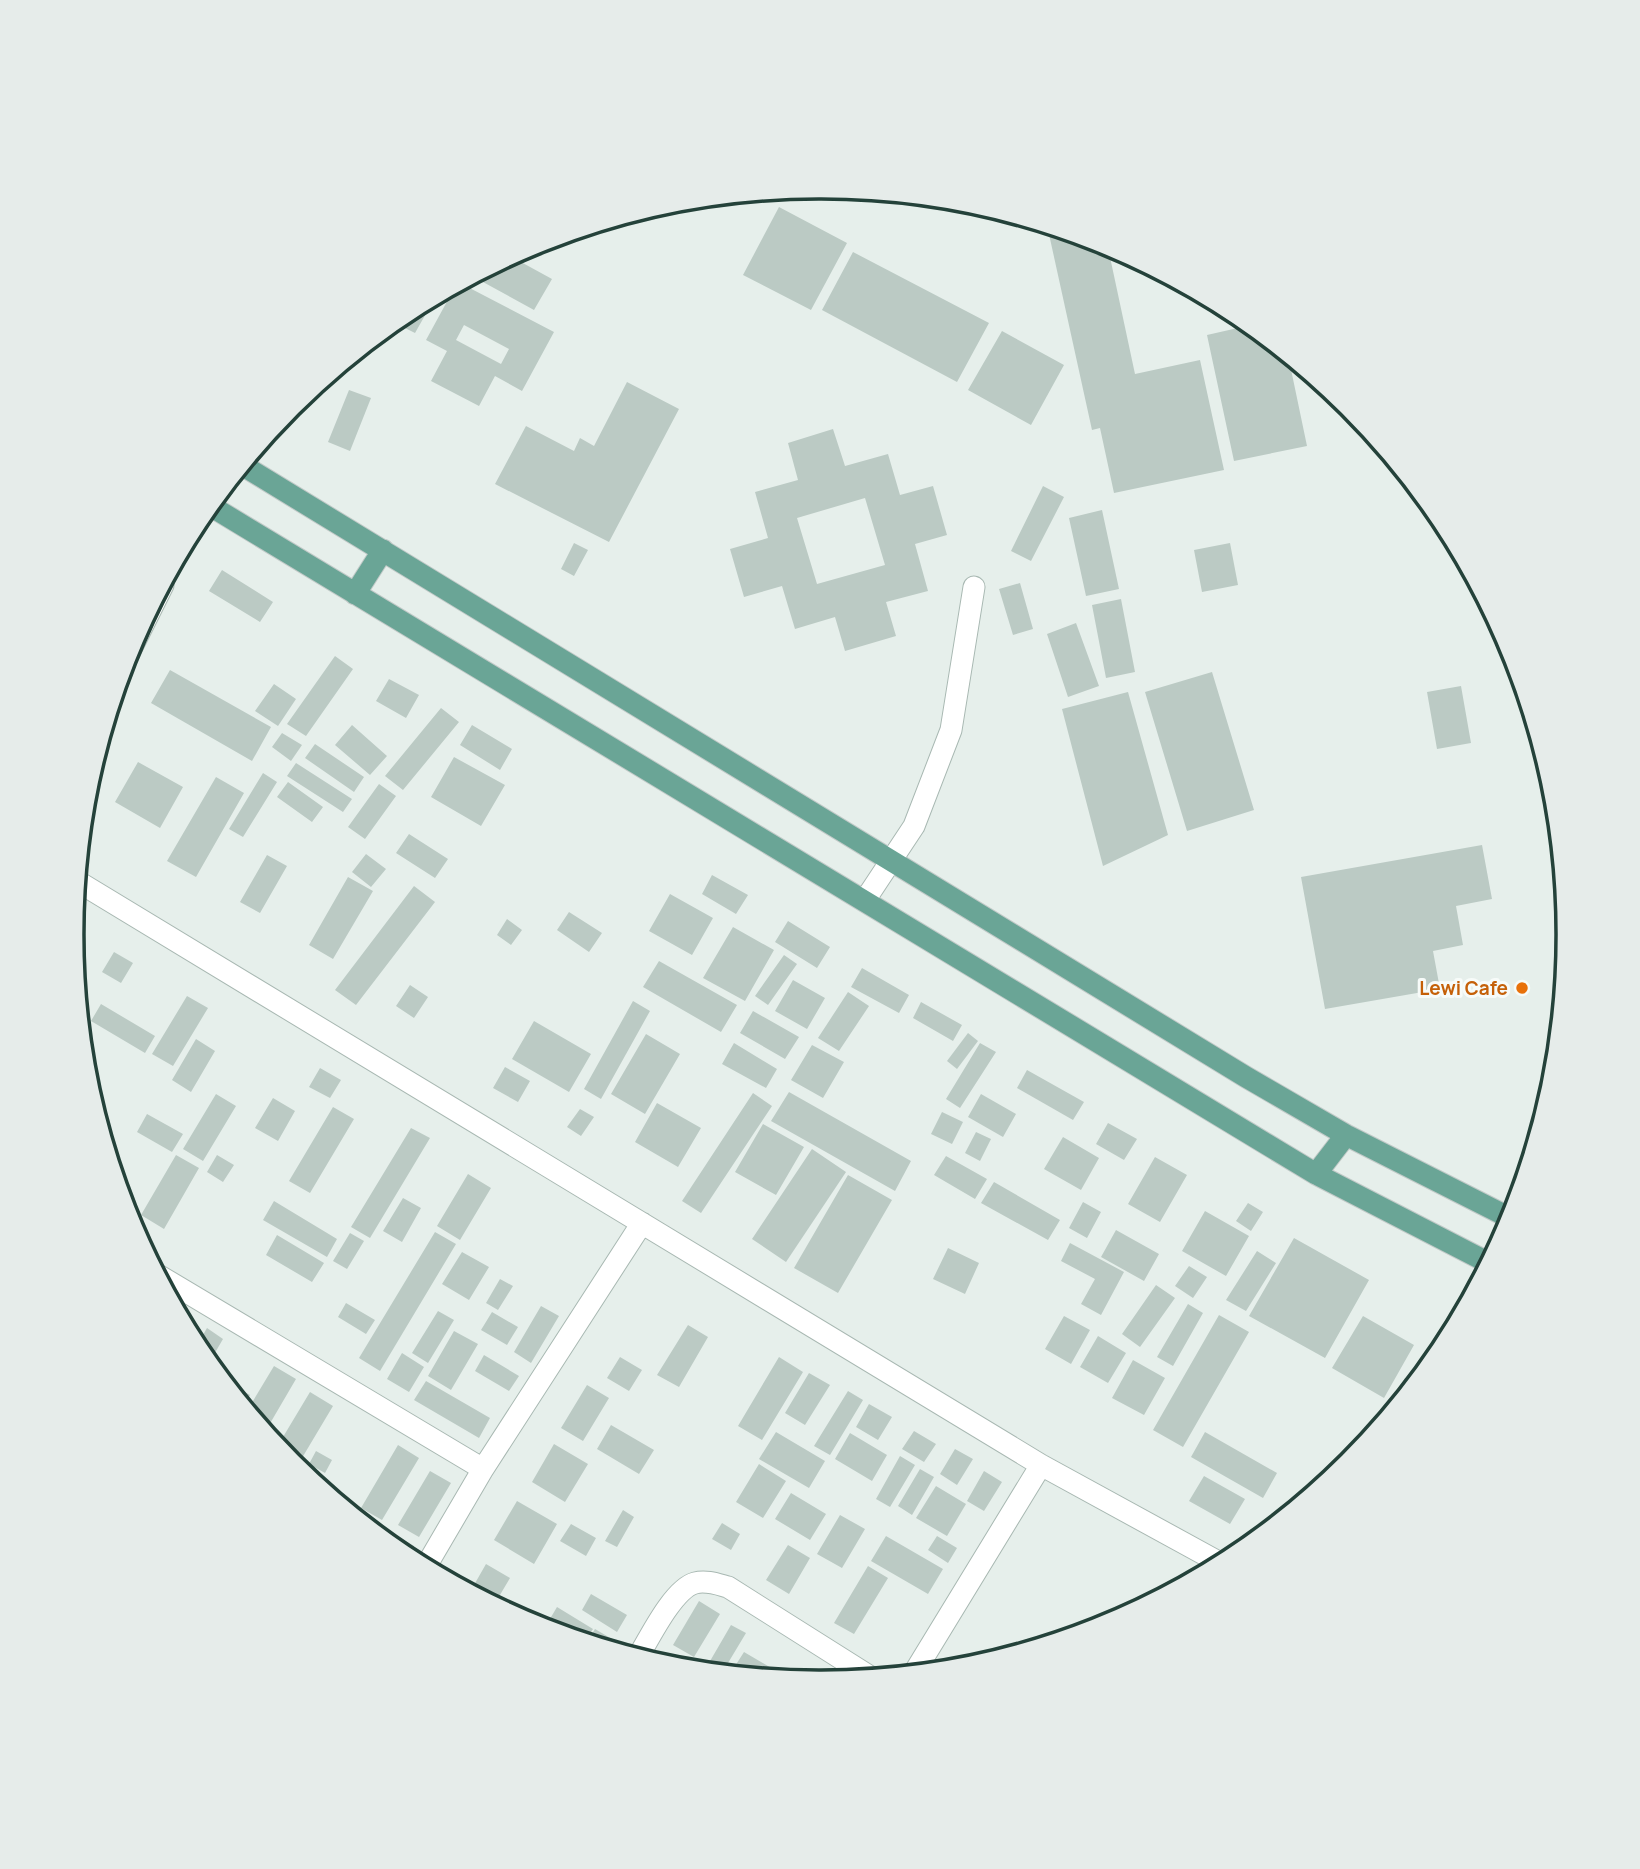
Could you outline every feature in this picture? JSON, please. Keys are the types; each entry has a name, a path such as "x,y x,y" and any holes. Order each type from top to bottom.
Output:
{"main road":[{"path":"250,470 1245,1077 1346,1135 1501,1213"},
{"path":"219,511 1316,1174 1481,1259"},
{"path":"355,594 383,550"},
{"path":"1316,1174 1346,1135"}],"street":[{"path":"865,900 914,826 951,730 974,587"},
{"path":"86,886 1041,1465 1211,1558"},
{"path":"431,1558 483,1469 642,1223"},
{"path":"173,1284 483,1469"},
{"path":"921,1663 1041,1465"},
{"path":"644,1648 677,1596 693,1583 711,1582 727,1587 858,1669"}],"building":[{"path":"779,207 847,243 811,310 743,275"},
{"path":"1049,236 1110,259 1135,374 1200,360 1224,470 1114,493 1100,428 1092,430"},
{"path":"853,252 989,323 957,382 822,310"},
{"path":"521,262 552,279 534,310 481,281"},
{"path":"469,288 554,332 522,391 495,376 479,406 431,381 447,351 426,340 448,299","holes":["464,325 509,349 501,364 456,340"]},
{"path":"426,313 415,333 404,328"},
{"path":"1236,328 1291,370 1307,446 1234,461 1207,335"},
{"path":"1002,331 1064,365 1031,425 968,390"},
{"path":"627,382 679,409 609,542 495,484 526,426 574,451 580,438 594,446"},
{"path":"349,390 371,398 350,451 328,442"},
{"path":"833,429 845,466 888,454 900,495 933,486 947,535 915,544 928,591 886,602 896,636 845,651 835,617 795,629 782,586 744,597 730,549 768,538 755,492 798,480 788,443","holes":["865,498 885,565 817,584 797,518"]},
{"path":"1043,486 1064,497 1031,561 1011,551"},
{"path":"1102,510 1119,589 1086,596 1069,518"},
{"path":"574,543 588,550 574,576 561,569"},
{"path":"1230,543 1238,585 1202,592 1194,550"},
{"path":"222,570 273,602 260,622 209,591"},
{"path":"1020,583 1033,629 1013,635 999,589"},
{"path":"1121,599 1135,672 1106,678 1092,605"},
{"path":"1076,623 1099,686 1068,697 1047,634"},
{"path":"335,656 353,669 306,736 287,724"},
{"path":"170,670 271,727 252,761 151,703"},
{"path":"1212,672 1254,810 1187,831 1145,692"},
{"path":"389,679 419,695 406,718 376,701"},
{"path":"274,684 296,699 278,726 255,711"},
{"path":"1461,686 1471,743 1437,749 1427,692"},
{"path":"1128,692 1168,835 1103,866 1062,709"},
{"path":"441,708 459,722 403,790 385,776"},
{"path":"352,725 387,756 370,775 335,745"},
{"path":"472,725 512,749 500,770 460,745"},
{"path":"282,733 302,745 291,761 272,747"},
{"path":"315,744 364,777 354,792 305,758"},
{"path":"454,757 505,785 481,826 431,797"},
{"path":"138,762 183,787 160,828 115,802"},
{"path":"296,763 352,799 343,812 287,776"},
{"path":"263,773 277,782 243,837 229,829"},
{"path":"216,777 244,793 196,877 167,861"},
{"path":"288,782 323,807 312,822 277,797"},
{"path":"379,784 396,796 365,839 348,827"},
{"path":"409,834 448,859 435,878 396,853"},
{"path":"1482,845 1492,899 1456,906 1463,945 1433,951 1440,989 1325,1009 1301,877"},
{"path":"366,854 386,869 371,887 352,872"},
{"path":"267,855 287,866 260,913 240,902"},
{"path":"712,875 748,895 736,914 702,894"},
{"path":"348,877 373,891 333,959 309,945"},
{"path":"414,886 435,902 356,1005 335,990"},
{"path":"670,894 713,918 692,955 649,931"},
{"path":"569,912 602,933 589,952 557,930"},
{"path":"507,919 522,930 511,945 497,935"},
{"path":"788,921 830,947 817,968 775,942"},
{"path":"733,927 774,950 745,1001 703,978"},
{"path":"114,952 133,963 121,983 102,972"},
{"path":"784,955 797,964 768,1005 755,996"},
{"path":"659,961 737,1005 721,1032 643,987"},
{"path":"862,968 909,995 899,1013 851,987"},
{"path":"793,980 825,998 807,1029 775,1011"},
{"path":"410,985 428,997 414,1018 396,1006"},
{"path":"848,992 869,1006 839,1051 818,1038"},
{"path":"187,996 208,1008 173,1066 152,1054"},
{"path":"633,1001 650,1011 601,1099 584,1089"},
{"path":"921,1002 962,1025 953,1041 913,1018"},
{"path":"101,1004 155,1036 145,1053 91,1021"},
{"path":"753,1011 799,1037 785,1059 740,1033"},
{"path":"534,1021 591,1054 569,1092 512,1059"},
{"path":"968,1033 978,1041 957,1069 947,1061"},
{"path":"646,1034 680,1054 645,1114 611,1094"},
{"path":"196,1039 215,1051 191,1092 172,1080"},
{"path":"734,1043 777,1069 766,1088 722,1064"},
{"path":"980,1043 996,1052 960,1108 946,1099"},
{"path":"812,1045 844,1062 823,1098 791,1080"},
{"path":"505,1067 530,1081 518,1102 493,1088"},
{"path":"320,1068 341,1080 330,1098 309,1087"},
{"path":"1027,1070 1084,1102 1073,1120 1017,1088"},
{"path":"789,1092 911,1161 895,1191 771,1121"},
{"path":"753,1093 772,1106 701,1213 682,1201"},
{"path":"216,1094 236,1106 203,1161 183,1149"},
{"path":"981,1094 1016,1114 1003,1137 968,1117"},
{"path":"273,1098 295,1111 278,1141 255,1128"},
{"path":"657,1103 701,1128 678,1167 635,1142"},
{"path":"333,1107 354,1119 310,1193 289,1181"},
{"path":"580,1109 594,1117 581,1136 567,1127"},
{"path":"942,1112 963,1122 952,1144 931,1134"},
{"path":"147,1114 183,1134 172,1152 137,1132"},
{"path":"1108,1123 1137,1139 1124,1160 1096,1144"},
{"path":"763,1124 804,1147 776,1195 735,1172"},
{"path":"411,1128 430,1138 370,1238 351,1227"},
{"path":"976,1132 991,1139 980,1161 965,1153"},
{"path":"1063,1137 1099,1158 1081,1190 1044,1169"},
{"path":"812,1149 846,1172 786,1262 752,1239"},
{"path":"176,1155 199,1168 164,1229 141,1215"},
{"path":"217,1155 234,1165 223,1182 207,1172"},
{"path":"946,1156 987,1179 975,1199 934,1175"},
{"path":"1155,1157 1187,1175 1160,1222 1128,1204"},
{"path":"468,1174 491,1188 460,1240 437,1226"},
{"path":"848,1175 892,1200 838,1293 794,1268"},
{"path":"994,1182 1060,1220 1048,1240 981,1203"},
{"path":"403,1198 421,1208 402,1242 383,1231"},
{"path":"274,1201 337,1239 327,1257 263,1220"},
{"path":"1083,1202 1101,1212 1087,1238 1069,1228"},
{"path":"1248,1203 1263,1212 1251,1231 1236,1221"},
{"path":"1205,1211 1249,1236 1226,1276 1182,1251"},
{"path":"1116,1230 1159,1254 1144,1281 1101,1257"},
{"path":"435,1232 456,1244 380,1371 359,1358"},
{"path":"350,1233 364,1241 347,1269 333,1261"},
{"path":"277,1235 324,1263 312,1282 266,1255"},
{"path":"1294,1238 1369,1280 1325,1358 1249,1316"},
{"path":"1070,1243 1124,1272 1101,1315 1081,1304 1095,1279 1061,1261"},
{"path":"948,1248 979,1263 965,1294 933,1279"},
{"path":"1257,1251 1276,1263 1246,1311 1226,1300"},
{"path":"462,1252 489,1267 469,1300 442,1284"},
{"path":"1189,1266 1207,1277 1193,1298 1175,1286"},
{"path":"500,1279 513,1286 498,1310 486,1303"},
{"path":"1156,1285 1175,1298 1140,1347 1122,1334"},
{"path":"346,1303 375,1320 366,1334 338,1317"},
{"path":"1188,1304 1203,1313 1173,1366 1157,1357"},
{"path":"541,1306 559,1316 531,1363 514,1352"},
{"path":"438,1311 454,1320 428,1363 412,1353"},
{"path":"492,1312 518,1327 507,1345 481,1330"},
{"path":"1219,1315 1249,1332 1183,1447 1153,1430"},
{"path":"1064,1316 1090,1330 1071,1364 1045,1349"},
{"path":"1363,1316 1414,1345 1384,1398 1332,1368"},
{"path":"688,1325 708,1337 679,1387 657,1375"},
{"path":"207,1328 223,1339 215,1353 208,1343 203,1335"},
{"path":"454,1331 478,1344 451,1390 428,1376"},
{"path":"1098,1336 1126,1353 1108,1383 1080,1367"},
{"path":"402,1353 424,1367 409,1392 387,1379"},
{"path":"484,1355 519,1376 509,1391 475,1371"},
{"path":"620,1357 642,1370 629,1391 607,1378"},
{"path":"779,1357 803,1372 762,1440 738,1426"},
{"path":"1133,1360 1165,1378 1144,1415 1112,1398"},
{"path":"274,1366 296,1379 270,1423 252,1402"},
{"path":"809,1373 830,1385 805,1425 785,1413"},
{"path":"426,1381 490,1418 479,1438 414,1400"},
{"path":"587,1385 609,1398 583,1441 561,1428"},
{"path":"848,1391 863,1400 830,1455 814,1446"},
{"path":"310,1392 333,1406 302,1457 283,1437"},
{"path":"869,1404 892,1417 878,1440 856,1427"},
{"path":"611,1425 654,1450 639,1474 597,1449"},
{"path":"914,1431 936,1444 924,1462 902,1449"},
{"path":"776,1432 825,1461 809,1488 759,1459"},
{"path":"1205,1432 1277,1473 1263,1498 1191,1457"},
{"path":"850,1433 887,1455 872,1481 835,1459"},
{"path":"554,1444 588,1464 565,1502 532,1482"},
{"path":"398,1445 419,1458 382,1520 361,1508"},
{"path":"955,1449 973,1459 957,1485 940,1474"},
{"path":"316,1451 332,1460 325,1473 309,1464"},
{"path":"900,1456 915,1465 890,1507 876,1499"},
{"path":"759,1464 786,1481 763,1518 736,1502"},
{"path":"920,1469 934,1477 912,1515 898,1506"},
{"path":"430,1471 451,1483 419,1537 398,1525"},
{"path":"984,1471 1002,1482 984,1511 967,1501"},
{"path":"1204,1476 1245,1499 1230,1524 1189,1501"},
{"path":"936,1486 966,1504 947,1536 916,1518"},
{"path":"791,1493 826,1514 810,1540 775,1519"},
{"path":"517,1501 557,1524 534,1564 494,1540"},
{"path":"623,1510 634,1517 617,1547 605,1541"},
{"path":"840,1515 865,1529 842,1568 817,1554"},
{"path":"722,1523 740,1534 731,1550 712,1539"},
{"path":"571,1524 596,1538 586,1556 560,1541"},
{"path":"886,1536 943,1569 928,1594 871,1561"},
{"path":"937,1536 957,1548 948,1563 928,1550"},
{"path":"788,1545 810,1558 789,1594 766,1580"},
{"path":"486,1564 510,1578 499,1597 474,1584"},
{"path":"868,1566 888,1578 854,1634 834,1623"},
{"path":"591,1594 627,1615 617,1632 582,1610"},
{"path":"699,1601 720,1614 694,1657 673,1645"},
{"path":"557,1607 593,1629 590,1633 550,1619"},
{"path":"731,1625 746,1633 727,1664 710,1662"},
{"path":"595,1629 614,1640 592,1634"},
{"path":"744,1652 773,1669 772,1669 736,1665"}],"place":[{"name":"Lewi Cafe","path":"1522,988"}]}
